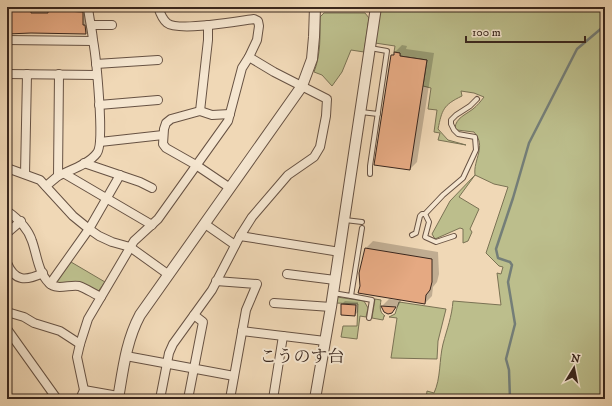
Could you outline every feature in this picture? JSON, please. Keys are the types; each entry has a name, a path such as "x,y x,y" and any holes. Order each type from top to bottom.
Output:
{"street":[{"path":"46,186 84,163 98,152 101,126 96,64 88,7"},
{"path":"80,399 84,390 77,357 88,319 134,241 158,219 228,121 242,68 257,40 260,26 258,21 254,19 208,25 175,27 168,24 163,19 158,7"},
{"path":"84,390 118,398 131,333 140,315 302,86 312,59 314,7"},
{"path":"315,399 340,252 376,7"},
{"path":"90,25 112,25"},
{"path":"200,111 208,40 208,25"},
{"path":"7,40 93,41"},
{"path":"160,399 166,364 173,344 212,290 235,245 252,217 288,175 314,156 320,147 326,116 327,99 274,72 249,57"},
{"path":"96,64 158,60"},
{"path":"7,74 96,75"},
{"path":"25,174 26,74"},
{"path":"59,74 62,175"},
{"path":"99,105 158,100"},
{"path":"230,114 212,115 200,111 171,119 166,123 163,135 163,144 166,148 196,165 230,188"},
{"path":"100,142 163,135"},
{"path":"84,163 140,182 152,188"},
{"path":"7,168 40,180 73,216 89,229 112,242 130,247 169,275"},
{"path":"62,175 107,198 152,225"},
{"path":"50,284 89,229 120,175"},
{"path":"7,210 21,221 32,239 36,259 50,284 56,287 78,286 101,297"},
{"path":"7,233 21,221"},
{"path":"205,224 235,245"},
{"path":"240,236 340,252"},
{"path":"7,263 12,273 26,279 31,279 43,273"},
{"path":"287,274 335,280"},
{"path":"216,281 257,284 246,310 230,399"},
{"path":"274,303 331,308"},
{"path":"7,312 24,317 34,323 60,331 80,344"},
{"path":"188,399 203,322 194,315"},
{"path":"7,329 56,399"},
{"path":"242,331 325,341"},
{"path":"273,399 284,336"},
{"path":"126,356 234,376"}],"lane":[{"path":"370,48 387,51 370,174"},
{"path":"412,236 416,233 420,216 463,178 476,150 475,137 458,134 451,124 451,120 470,106 476,99"},
{"path":"361,112 378,114"},
{"path":"424,214 429,222 425,237 436,242 454,236"},
{"path":"344,220 362,222"},
{"path":"351,296 362,228"},
{"path":"333,293 372,300 369,318"}],"green space":[{"path":"381,7 605,7 605,399 426,399 427,391 434,393 436,387 443,344 453,301 501,305 497,273 501,274 503,267 499,266 486,253 508,187 494,184 475,175 480,148 478,137 474,132 457,130 455,128 459,119 474,108 484,97 474,93 461,91 462,96 447,105 442,113 438,129 448,140 466,145 438,140 440,133 434,132 437,110 428,109 431,88 423,86 427,60 400,56 400,53 394,52 395,46 375,43"},
{"path":"324,13 365,13 369,18 364,52 351,50 342,72 332,86 322,75 314,72 319,52 320,17"},
{"path":"475,175 459,197 479,209 470,229 472,232 468,241 463,243 463,229 460,228 435,239 432,234 450,201"},
{"path":"71,262 105,282 97,293 55,283"},
{"path":"337,297 364,301 368,308 366,317 360,316 357,339 341,337 343,326 357,326 358,304 336,303"},
{"path":"375,299 381,300 381,311 385,316 383,320 372,318"},
{"path":"399,302 446,309 438,341 437,359 391,358 397,318 389,317 395,314"}],"building":[{"path":"24,9 31,9 31,13 48,13 48,10 83,12 83,25 85,25 86,34 7,34 7,11 24,11"},
{"path":"394,52 400,53 400,56 427,60 410,170 374,165 391,55 394,55"},
{"path":"365,248 432,259 432,282 430,290 426,295 425,304 358,293 360,286 359,273"},
{"path":"341,304 356,305 355,316 341,315"},
{"path":"381,306 396,307 392,313 388,314 384,312"}],"waterway":[{"path":"510,399 509,370 506,359 515,324 508,282 512,265 510,262 498,258 496,249 529,143 577,49 603,27 605,23"}],"district":[{"name":"こうのす台","path":"302,357"}]}
